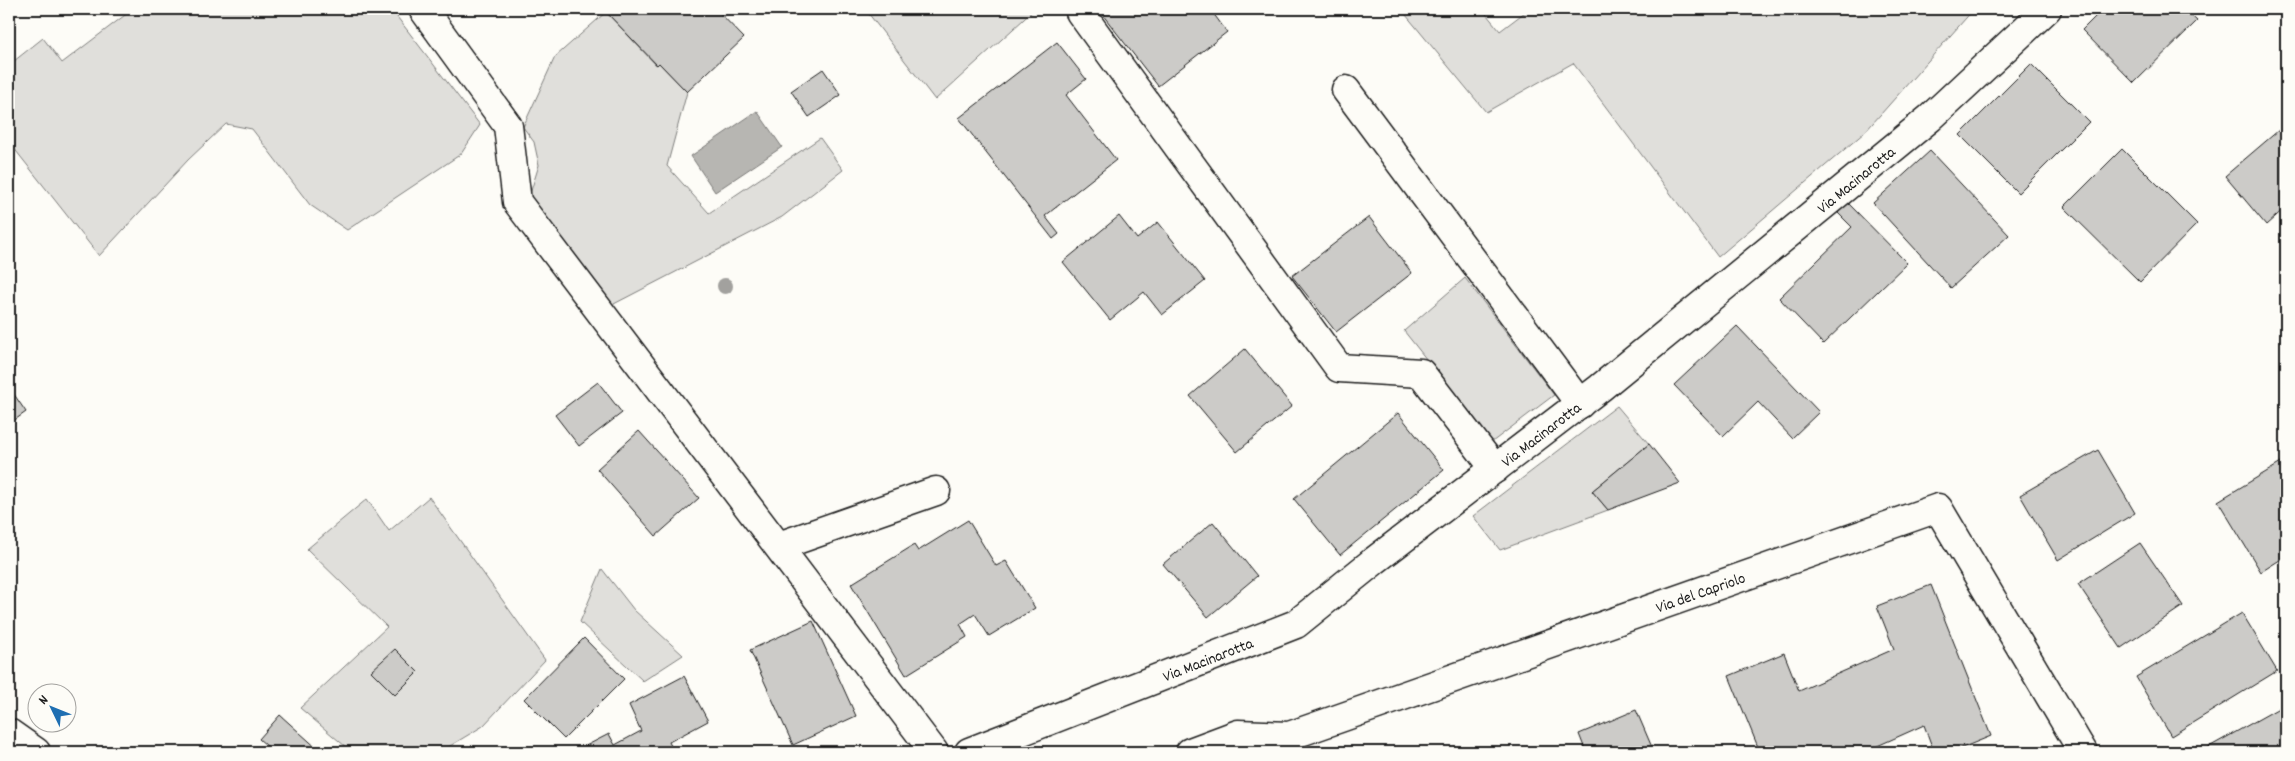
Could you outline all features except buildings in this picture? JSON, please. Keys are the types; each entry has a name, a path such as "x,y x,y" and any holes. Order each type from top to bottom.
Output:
{"street":[{"path":"423,9 508,126 517,202 934,752"},
{"name":"Via Macinarotta","path":"969,752 1296,624 1580,404 1930,118 2047,9"},
{"path":"1080,12 1339,368 1422,373 1495,469"},
{"path":"1346,90 1580,404"},
{"path":"778,546 936,490"},
{"name":"Via del Capriolo","path":"1190,752 1238,734 1289,736 1938,508 2083,752"},
{"path":"9,733 36,752"}],"shaded area":[{"path":"133,9 391,9 480,125 461,154 347,230 310,205 252,129 226,124 188,160 99,256 9,142 9,65 43,38 62,63"},
{"path":"865,9 1035,9 935,100"},
{"path":"1401,9 1482,9 1500,31 1529,9 1974,9 1865,132 1718,257 1573,63 1486,112"},
{"path":"606,12 656,65 659,63 687,92 667,166 709,213 820,138 843,170 782,217 610,306 536,212 530,194 539,165 534,142 523,127 555,57"},
{"path":"757,111 782,147 715,192 691,156"},
{"path":"1465,278 1554,395 1492,442 1404,331"},
{"path":"1617,406 1649,444 1592,491 1608,510 1500,550 1473,516"},
{"path":"429,497 545,660 483,726 440,752 352,752 300,708 387,627 307,549 367,499 389,531"},
{"path":"602,569 634,610 683,655 643,681 580,622"}]}
